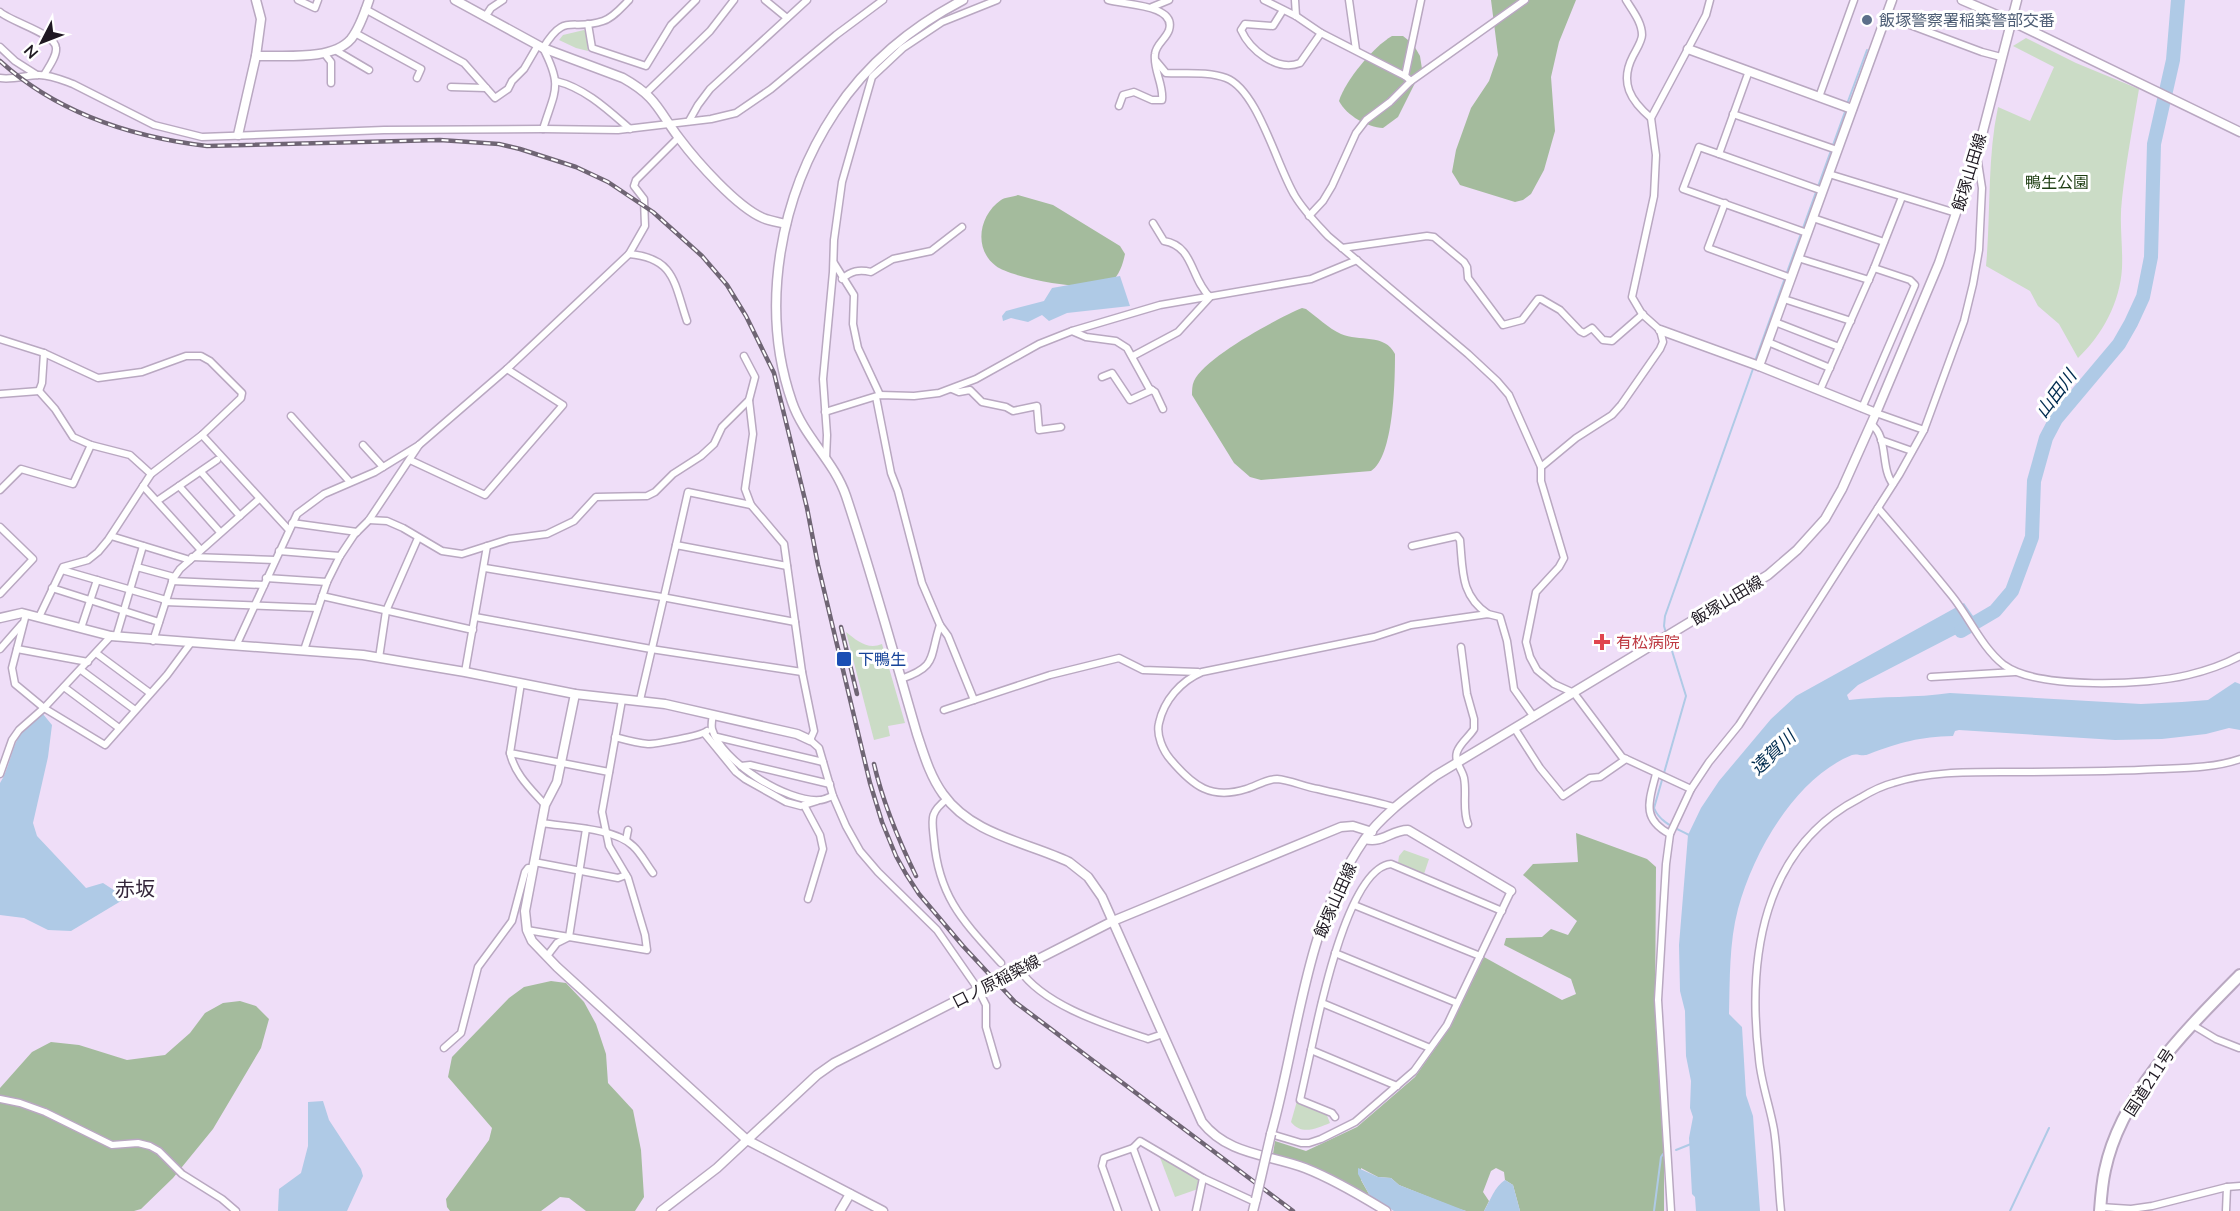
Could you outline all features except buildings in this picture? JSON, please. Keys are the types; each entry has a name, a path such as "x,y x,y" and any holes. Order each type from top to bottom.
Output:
{"highway":[{"name":"国道211号","path":"2100,1209 2105,1169 2127,1113 2155,1068 2192,1024 2240,975"}],"street":[{"path":"238,135 256,56 261,19 256,0"},
{"path":"298,0 315,8 318,0"},
{"path":"256,56 324,53 342,48 355,33 369,0"},
{"path":"455,0 540,46 623,78 646,93 661,109 678,137 698,162 745,206 763,218 786,224"},
{"path":"485,17 491,8 504,0"},
{"path":"365,9 464,63 495,98 508,89 540,46 560,26 588,24 609,19 629,0"},
{"path":"588,24 592,48 646,66 671,25 696,0"},
{"path":"646,93 710,31 734,0"},
{"path":"765,0 787,18"},
{"path":"689,121 710,89 807,0"},
{"path":"872,0 882,1"},
{"path":"963,0 928,20 897,44 867,73 836,111 815,146 786,224 779,259 776,313 781,356 792,401 802,426 840,480 928,768 947,799 960,813 981,827 1055,855 1079,869 1094,884 1114,921 1202,1122 1212,1135 1226,1144 1323,1176 1386,1211"},
{"path":"826,460 827,435 823,379 834,240 842,182 872,77 897,53 935,26 997,0"},
{"path":"1108,0 1152,7 1161,11 1170,25 1155,54 1154,66 1162,100 1158,102 1134,92 1123,95 1119,106"},
{"path":"1152,7 1168,0"},
{"path":"1294,0 1296,16"},
{"path":"1349,0 1356,50"},
{"path":"1408,78 1421,0"},
{"path":"1309,216 1323,201 1332,186 1356,133 1366,120 1390,102 1408,78 1525,0"},
{"path":"1626,0 1640,25 1643,36 1628,65 1627,82 1630,96 1636,105 1651,118"},
{"path":"1710,0 1706,15 1651,118 1656,156 1653,196 1632,297 1643,314 1660,330 1760,366 1876,414 1923,430"},
{"path":"1819,97 1854,0"},
{"path":"1760,366 1892,0"},
{"path":"1962,0 2148,86 2240,132"},
{"name":"飯塚山田線","path":"1255,1204 1315,945 1335,892 1368,835 1394,807 1435,776 1768,575 1797,550 1825,519 1842,489 1876,414 1939,263 1977,154 2017,0"},
{"path":"0,47 15,61 41,75 73,84 154,125 202,136 384,130 630,129 729,116 744,109 836,34 882,1"},
{"path":"1266,1 1296,16 1321,33 1408,78"},
{"path":"1283,10 1273,26 1245,24 1241,30 1256,50 1269,61 1294,66 1300,63 1321,33"},
{"path":"0,12 6,18 53,41 57,50 41,75 0,78"},
{"path":"1886,16 2001,57"},
{"path":"355,33 421,69 417,78"},
{"path":"540,46 556,81 555,92 543,129"},
{"path":"1688,49 1852,109"},
{"path":"335,50 369,70"},
{"path":"324,53 331,62 331,83"},
{"path":"1156,61 1166,73 1213,74 1226,78 1245,93 1256,109 1285,178 1309,216 1342,248 1497,381 1509,395 1541,467 1541,481 1564,558 1559,567 1536,592 1526,642 1530,657 1537,670 1554,684 1574,693 1618,753 1690,789"},
{"path":"1719,154 1749,71"},
{"path":"556,81 569,84 588,94 630,129"},
{"path":"451,87 486,88"},
{"path":"1733,114 1837,150"},
{"path":"236,646 297,514 324,494 382,467 419,445 507,369 629,254 645,226 644,199 634,186 636,180 678,137"},
{"path":"1807,233 1683,189 1699,147 1823,191"},
{"path":"1671,1211 1658,1000 1666,864 1670,834 1690,789 1739,725 1893,484 1923,430 1964,321 1972,284 1978,250 1982,188 1977,154"},
{"path":"1829,174 1956,213"},
{"path":"1820,390 1869,280 1902,196"},
{"path":"1725,203 1708,248 1791,278"},
{"path":"1813,218 1884,242"},
{"path":"1153,223 1164,241 1174,243 1188,256 1201,289 1210,297"},
{"path":"842,279 850,272 863,270 871,272 893,259 931,251 962,226"},
{"path":"1342,248 1418,237 1434,237 1464,262 1468,278 1503,325 1521,320 1538,299 1541,299 1560,310 1580,331 1584,333 1592,328 1607,342 1643,314"},
{"path":"629,254 652,257 667,269 687,321"},
{"path":"1798,258 1869,280"},
{"path":"825,412 878,396 914,396 952,389 976,379 1039,344 1072,331 1160,305 1311,279 1331,273 1357,260"},
{"path":"833,261 855,300 853,324 858,348 878,396 891,473 898,491 922,583 940,625 948,636 974,700"},
{"path":"1862,408 1915,285 1910,280 1874,268"},
{"path":"1133,356 1178,332 1210,297"},
{"path":"1784,299 1851,321"},
{"path":"1775,322 1839,347"},
{"path":"1541,467 1576,438 1612,415 1621,405 1660,349 1662,342 1660,330"},
{"path":"1072,331 1086,337 1116,341 1127,348 1163,409"},
{"path":"0,339 44,353 98,378 142,372 186,356 201,356 210,361 242,393 241,399 202,435 151,474 111,536 88,560 63,567 39,617"},
{"path":"1768,342 1830,368"},
{"path":"39,391 42,383 44,353"},
{"path":"744,356 755,377 749,400 753,434 745,489 751,505 784,543 802,672 814,731 810,740"},
{"path":"410,460 485,495 564,405 507,369"},
{"path":"1102,377 1112,373 1130,400 1152,390"},
{"path":"952,389 958,392 970,390 982,402 1006,406 1013,411 1037,406 1039,430 1061,427"},
{"path":"0,394 39,391"},
{"path":"39,391 73,437 91,445 130,455 151,474"},
{"path":"369,520 387,521 404,528 442,551 462,554 509,539 547,534 574,521 596,497 647,496 655,492 673,474 701,456 714,444 722,427 749,400"},
{"path":"291,416 350,482"},
{"path":"1871,424 1875,427 1881,440 1889,479 1893,484"},
{"path":"202,435 289,530"},
{"path":"1881,440 1912,451"},
{"path":"0,490 21,469 73,484 91,445"},
{"path":"363,445 382,467"},
{"path":"304,650 327,582 340,556 357,532 369,520 419,445"},
{"path":"157,501 218,460"},
{"path":"201,472 240,516"},
{"path":"143,486 200,549"},
{"path":"179,486 220,532"},
{"path":"640,700 688,492 751,505"},
{"path":"153,641 173,579 200,549 260,499"},
{"path":"1878,508 1953,597 1992,654 2016,671 2063,681 2102,683 2146,681 2188,675 2240,656"},
{"path":"292,523 357,532"},
{"path":"0,527 33,559 0,594"},
{"path":"111,536 191,559 275,560"},
{"path":"1412,546 1457,536 1460,540 1463,574 1469,597 1488,614"},
{"path":"379,658 386,611 418,538"},
{"path":"675,545 787,566"},
{"path":"0,774 12,740 19,730 44,708 113,636 144,546"},
{"path":"465,672 487,546"},
{"path":"279,551 340,556"},
{"path":"136,567 173,579 327,582"},
{"path":"484,568 662,597 795,622"},
{"path":"62,570 166,601 318,608"},
{"path":"81,628 97,580"},
{"path":"52,588 159,622"},
{"path":"322,596 473,630"},
{"path":"1394,807 1348,794 1278,779 1236,792 1206,790 1193,784 1169,758 1157,730 1160,716 1179,686 1189,677 1202,672 1374,636 1411,625 1488,614 1500,617 1508,641 1514,689 1534,717"},
{"path":"25,617 12,668 15,684 44,708 105,745 167,675 190,644"},
{"path":"0,649 25,617"},
{"path":"0,618 39,617 113,636 153,641 304,650 379,658 575,694 640,700 797,734 810,740 819,748 833,796 860,851 937,930 978,989 986,1005 986,1027 997,1065"},
{"path":"475,617 651,649 802,672"},
{"path":"901,679 926,668 940,625"},
{"path":"1461,647 1467,694 1474,719 1474,729 1456,754 1457,763 1464,776 1465,817 1468,824"},
{"path":"17,649 88,662"},
{"path":"96,653 150,693"},
{"path":"944,710 1050,675 1119,658 1143,670 1202,672"},
{"path":"81,670 135,710"},
{"path":"1931,677 2016,671"},
{"path":"521,683 510,753 513,766 520,777 545,805"},
{"path":"64,687 119,728"},
{"path":"575,694 557,782 545,805 525,911 527,930 532,941 747,1140 883,1211"},
{"path":"527,930 647,950 645,935 626,875 609,846 602,812 622,700"},
{"path":"615,736 633,742 651,744 705,734 711,726 713,715"},
{"path":"711,726 741,766 780,792 820,800"},
{"path":"1515,729 1540,768 1563,796 1590,778 1600,777 1626,759"},
{"path":"705,734 736,772 786,802 804,805 833,796"},
{"path":"717,737 823,762"},
{"path":"510,753 609,772"},
{"path":"1781,1211 1774,1130 1759,1059 1756,999 1759,955 1763,927 1773,893 1783,871 1810,835 1829,816 1851,802 1891,783 1918,776 1950,773 2071,773 2188,768 2226,764 2240,759"},
{"path":"741,766 750,765 830,784"},
{"path":"1658,774 1649,805 1650,814 1658,828 1670,834"},
{"path":"947,799 937,807 932,818 935,853 943,886 955,909 1001,963"},
{"path":"804,805 820,835 823,849 808,899"},
{"path":"542,823 605,832 626,840 653,873"},
{"name":"口ノ原稲築線","path":"661,1211 717,1168 817,1075 834,1063 1114,921 1341,827 1353,826 1368,835"},
{"path":"569,937 586,830"},
{"path":"626,840 628,830"},
{"path":"1271,1134 1301,1143 1321,1139 1355,1122 1414,1071 1447,1025 1511,891 1408,831 1401,830 1374,842 1368,835"},
{"path":"1335,1117 1332,1113 1300,1100 1335,953 1354,905 1379,868 1391,864 1502,911"},
{"path":"444,1048 461,1033 478,967 512,921 528,868 534,865 618,878 626,875"},
{"path":"1354,905 1480,956"},
{"path":"547,956 557,943 569,937"},
{"path":"1335,953 1457,1003"},
{"path":"1018,969 1037,989 1080,1013 1148,1039 1163,1034"},
{"path":"1322,1003 1430,1048"},
{"path":"2192,1024 2216,1039 2239,1048"},
{"path":"1311,1050 1397,1086"},
{"path":"0,1100 20,1103 45,1112 112,1145 138,1143 150,1146 159,1151 182,1174 222,1199 236,1211"},
{"path":"1118,1211 1102,1166 1104,1158 1132,1148 1140,1141 1203,1178 1255,1204"},
{"path":"1132,1148 1154,1210"},
{"path":"1196,1211 1203,1178"},
{"path":"2100,1209 2152,1206 2240,1186"},
{"path":"2226,1211 2228,1187"},
{"path":"840,1211 850,1194"}],"green space":[{"path":"1491,0 1576,0 1559,42 1551,77 1555,131 1544,170 1531,194 1515,202 1460,185 1452,172 1456,150 1471,108 1489,81 1498,55"},
{"path":"584,30 588,51 559,40 563,35"},
{"path":"1392,36 1403,36 1413,44 1420,56 1422,69 1398,117 1383,128 1358,120 1339,101 1347,84 1361,65"},
{"name":"鴨生公園","path":"2026,38 2076,63 2139,89 2122,199 2121,281 2114,306 2102,329 2078,358 2059,324 2038,306 2030,291 1986,266 1991,166 1998,107 2030,121 2054,67 2013,46"},
{"path":"1018,195 1053,205 1120,246 1125,254 1120,270 1114,279 1102,285 1088,286 1053,283 1018,275 996,266 984,251 982,232 984,223 988,214 1001,200"},
{"path":"1302,308 1341,334 1385,343 1395,354 1389,435 1379,463 1371,471 1261,480 1250,477 1234,463 1192,395 1194,381 1212,361 1259,330"},
{"path":"846,632 867,645 882,644 905,723 888,726 890,736 874,740"},
{"path":"1576,833 1647,859 1656,867 1655,1014 1664,1159 1664,1211 1520,1211 1513,1185 1505,1180 1504,1172 1496,1168 1491,1171 1483,1192 1489,1201 1484,1211 1466,1211 1399,1185 1391,1178 1378,1177 1361,1168 1361,1180 1370,1196 1323,1172 1273,1154 1275,1141 1306,1151 1357,1127 1415,1077 1451,1026 1484,957 1562,1000 1576,994 1571,979 1504,945 1506,938 1542,937 1551,929 1568,935 1577,921 1523,875 1533,864 1578,862"},
{"path":"1404,850 1429,859 1424,874 1398,863 1399,856"},
{"path":"551,981 566,983 584,1002 596,1024 606,1054 608,1083 633,1110 641,1150 644,1197 635,1211 586,1211 569,1198 560,1197 541,1211 450,1211 446,1199 489,1140 492,1128 448,1077 452,1057 509,998 524,987"},
{"path":"240,1001 256,1006 269,1019 261,1048 213,1129 173,1178 141,1209 134,1211 0,1211 0,1088 32,1052 51,1042 79,1045 127,1060 165,1055 190,1033 205,1013 223,1003"},
{"path":"1297,1101 1326,1113 1330,1123 1310,1130 1295,1126 1291,1122"},
{"path":"1159,1155 1195,1177 1199,1181 1198,1189 1175,1197"}],"water":[{"path":"1120,276 1130,306 1067,313 1049,321 1042,315 1028,322 1011,318 1003,321 1002,316 1006,311 1044,301 1052,288"},
{"name":"遠賀川","path":"1964,603 1978,623 1858,685 1847,695 1849,700 1950,693 2141,704 2208,700 2235,682 2240,684 2240,730 2229,728 2206,734 2162,739 2115,740 1959,730 1955,731 1953,736 1920,739 1867,755 1852,755 1831,766 1812,781 1779,820 1754,865 1738,909 1733,935 1729,1014 1742,1027 1746,1095 1753,1116 1760,1211 1696,1211 1695,1197 1692,1194 1689,1138 1693,1117 1690,1108 1691,1081 1686,1056 1685,1011 1680,991 1679,945 1688,835 1701,808 1719,781 1771,719 1796,696"},
{"path":"43,714 52,725 48,757 33,823 37,836 86,888 103,883 126,898 71,931 48,930 24,918 0,915 0,783 21,733"},
{"path":"323,1101 329,1120 361,1169 363,1176 347,1211 278,1211 279,1189 301,1173 308,1146 308,1102"},
{"path":"1358,1168 1378,1177 1391,1178 1399,1185 1466,1211 1394,1211 1370,1196 1358,1174"},
{"path":"1505,1180 1513,1185 1520,1211 1484,1211 1496,1190"}],"waterway":[{"name":"山田川","path":"1961,631 1995,611 2012,591 2032,537 2034,481 2046,438 2056,419 2119,344 2143,297 2151,257 2154,144 2173,60 2178,0"},
{"path":"1847,104 1867,50"},
{"path":"1755,361 1846,109"},
{"path":"1666,633 1665,616 1754,366"},
{"path":"1668,638 1686,696 1654,808 1660,818 1689,835"},
{"path":"2010,1211 2049,1128"},
{"path":"1676,1150 1691,1144"},
{"path":"1654,1211 1663,1154"}],"railway":[{"path":"0,61 46,95 71,108 96,120 151,136 207,146 440,140 499,144 576,167 608,182 653,212 702,256 727,285 746,316 774,373 870,783 882,822 906,874 919,894 963,946 1015,1002 1293,1211"},
{"path":"841,627 857,694"},
{"path":"874,764 892,821 916,876"}],"place":[{"name":"飯塚警察署稲築警部交番","path":"1867,20"},
{"name":"有松病院","path":"1602,642"},
{"name":"下鴨生","path":"844,659"}],"district":[{"name":"赤坂","path":"135,889"}]}
